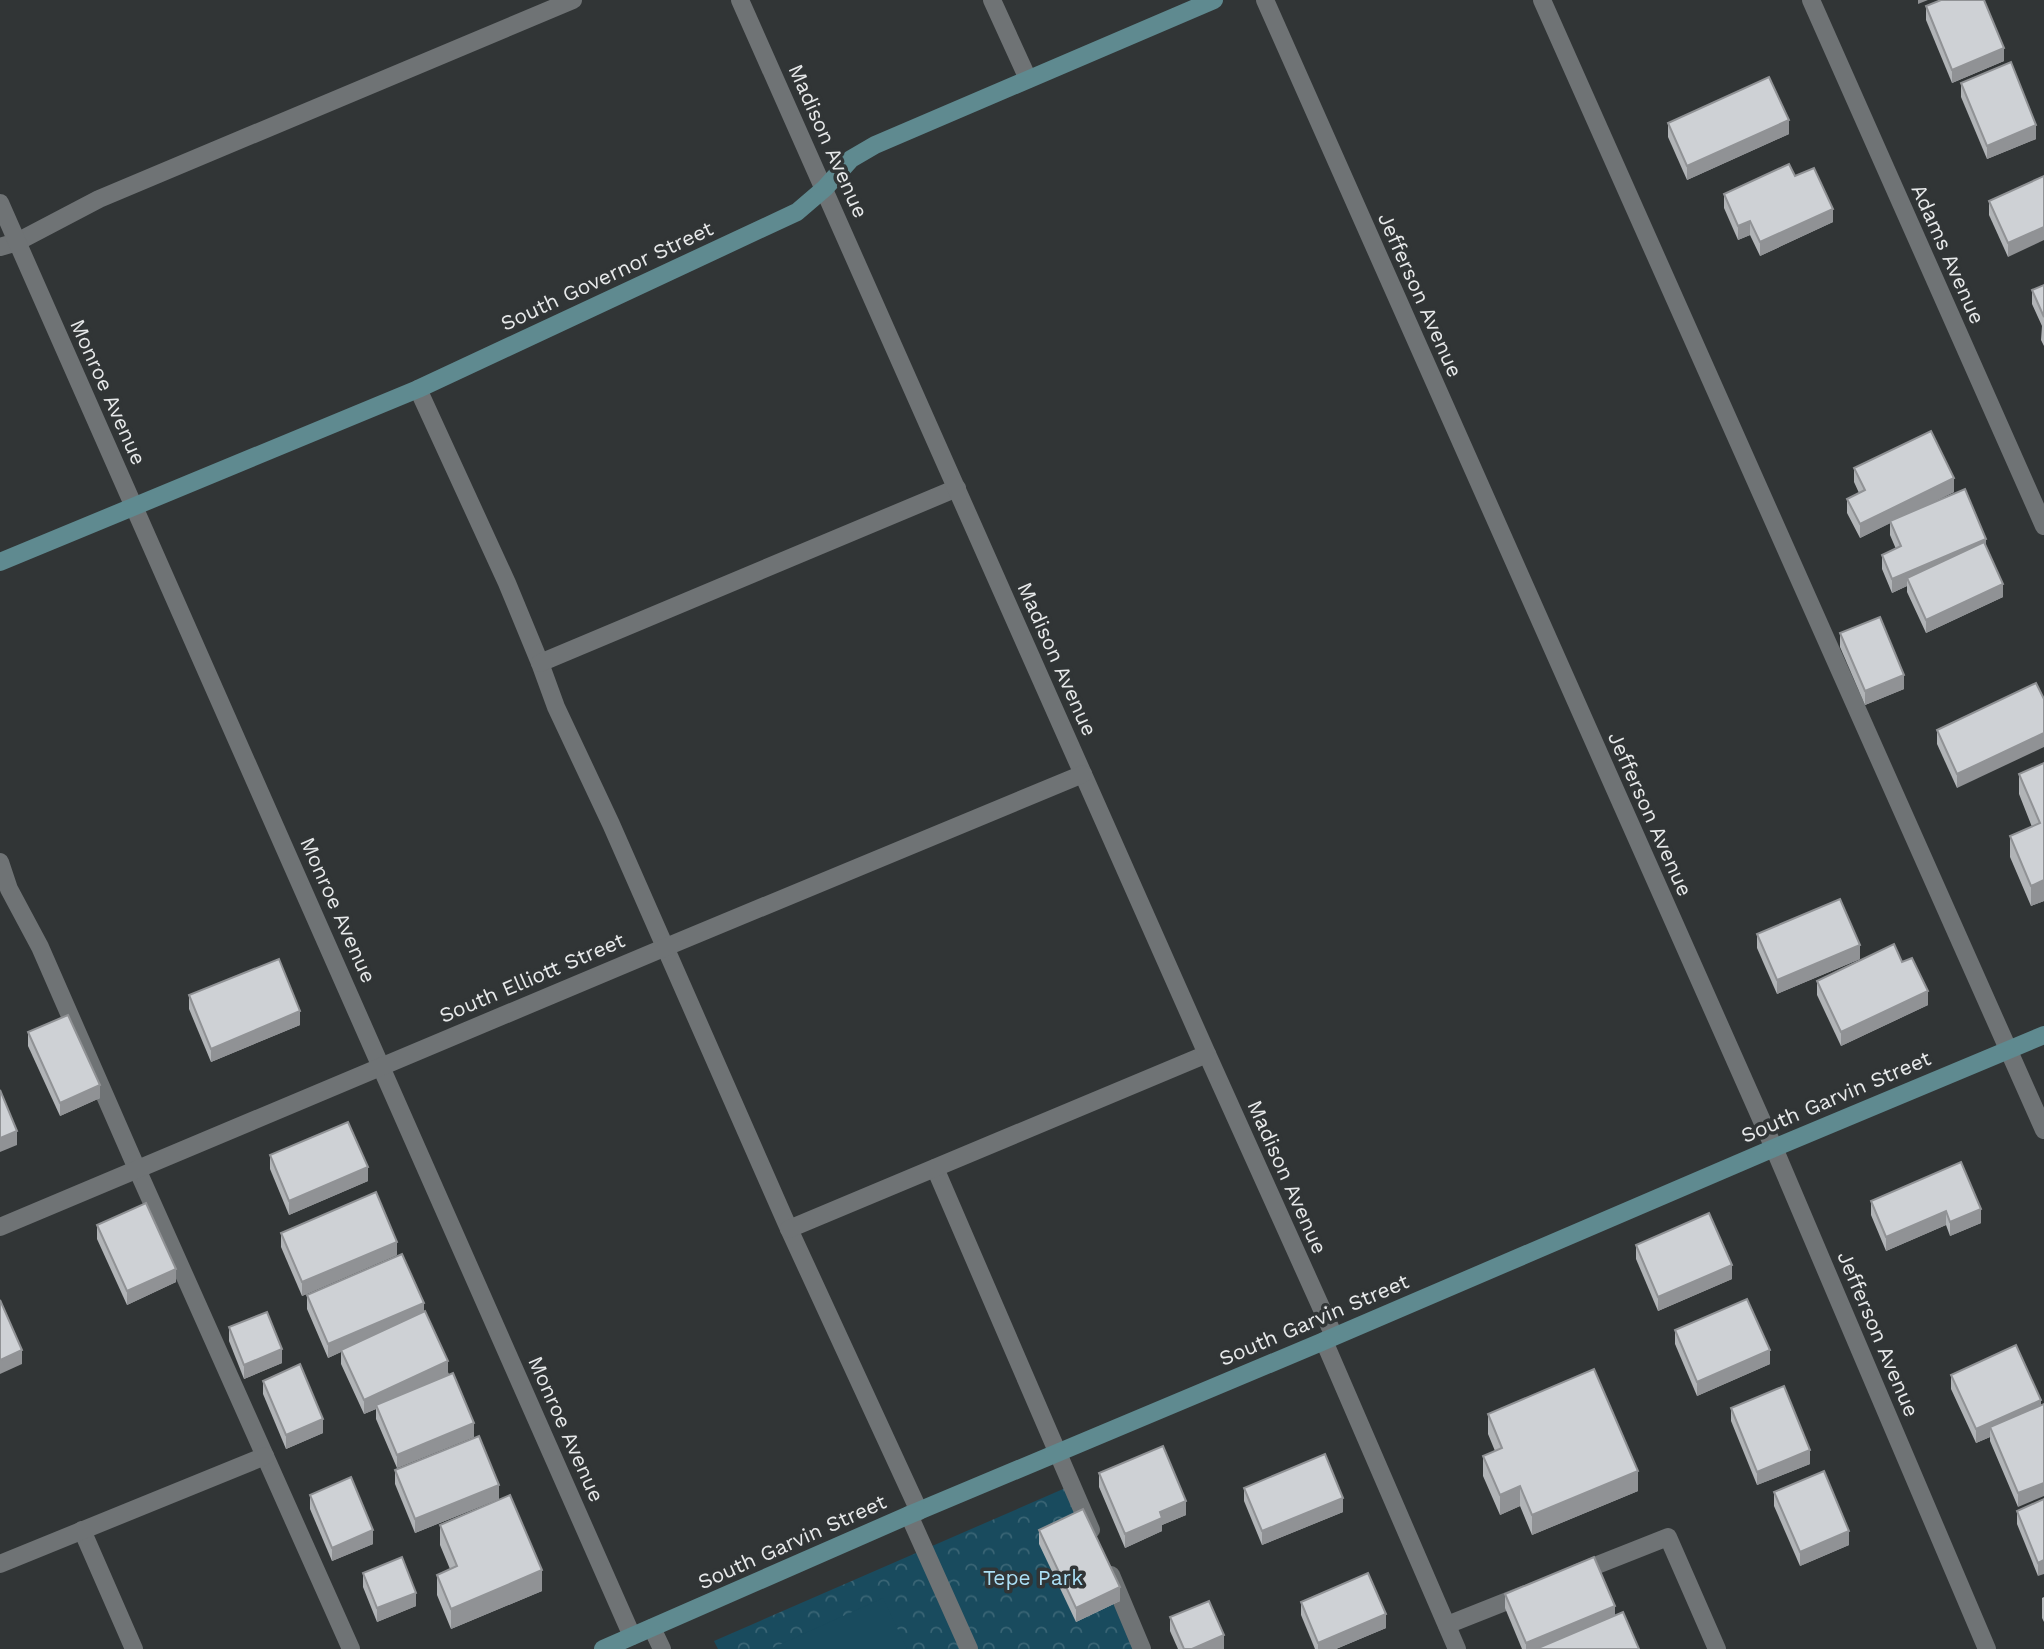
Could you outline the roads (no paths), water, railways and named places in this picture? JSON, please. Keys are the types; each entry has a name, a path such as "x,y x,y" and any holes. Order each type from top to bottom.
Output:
{"street":[{"path":"8,244 99,199 573,0"},
{"name":"Madison Avenue","path":"740,0 1207,1054 1329,1338 1457,1649"},
{"path":"992,0 1028,79"},
{"name":"South Governor Street","path":"0,562 418,389 797,212 825,188 851,159 875,145 1214,0"},
{"name":"Jefferson Avenue","path":"1265,0 1774,1148 1987,1649"},
{"path":"1542,0 2044,1129"},
{"name":"Adams Avenue","path":"1811,0 2044,526"},
{"name":"Monroe Avenue","path":"0,203 8,244 134,506 632,1636"},
{"path":"418,389 507,583 556,707 666,947 914,1513 969,1649"},
{"path":"540,663 957,488"},
{"name":"South Elliott Street","path":"0,1227 1083,774"},
{"path":"0,862 4,890 40,947 351,1649"},
{"name":"South Garvin Street","path":"603,1649 914,1513 2044,1035"},
{"path":"789,1229 1207,1054"},
{"path":"935,1168 1142,1649"},
{"path":"0,1564 264,1456"},
{"path":"82,1530 134,1649"},
{"path":"1447,1625 1668,1537 1717,1649"},
{"path":"652,1628 662,1649"}],"park label":[{"name":"Tepe Park","path":"1033,1578"}]}
